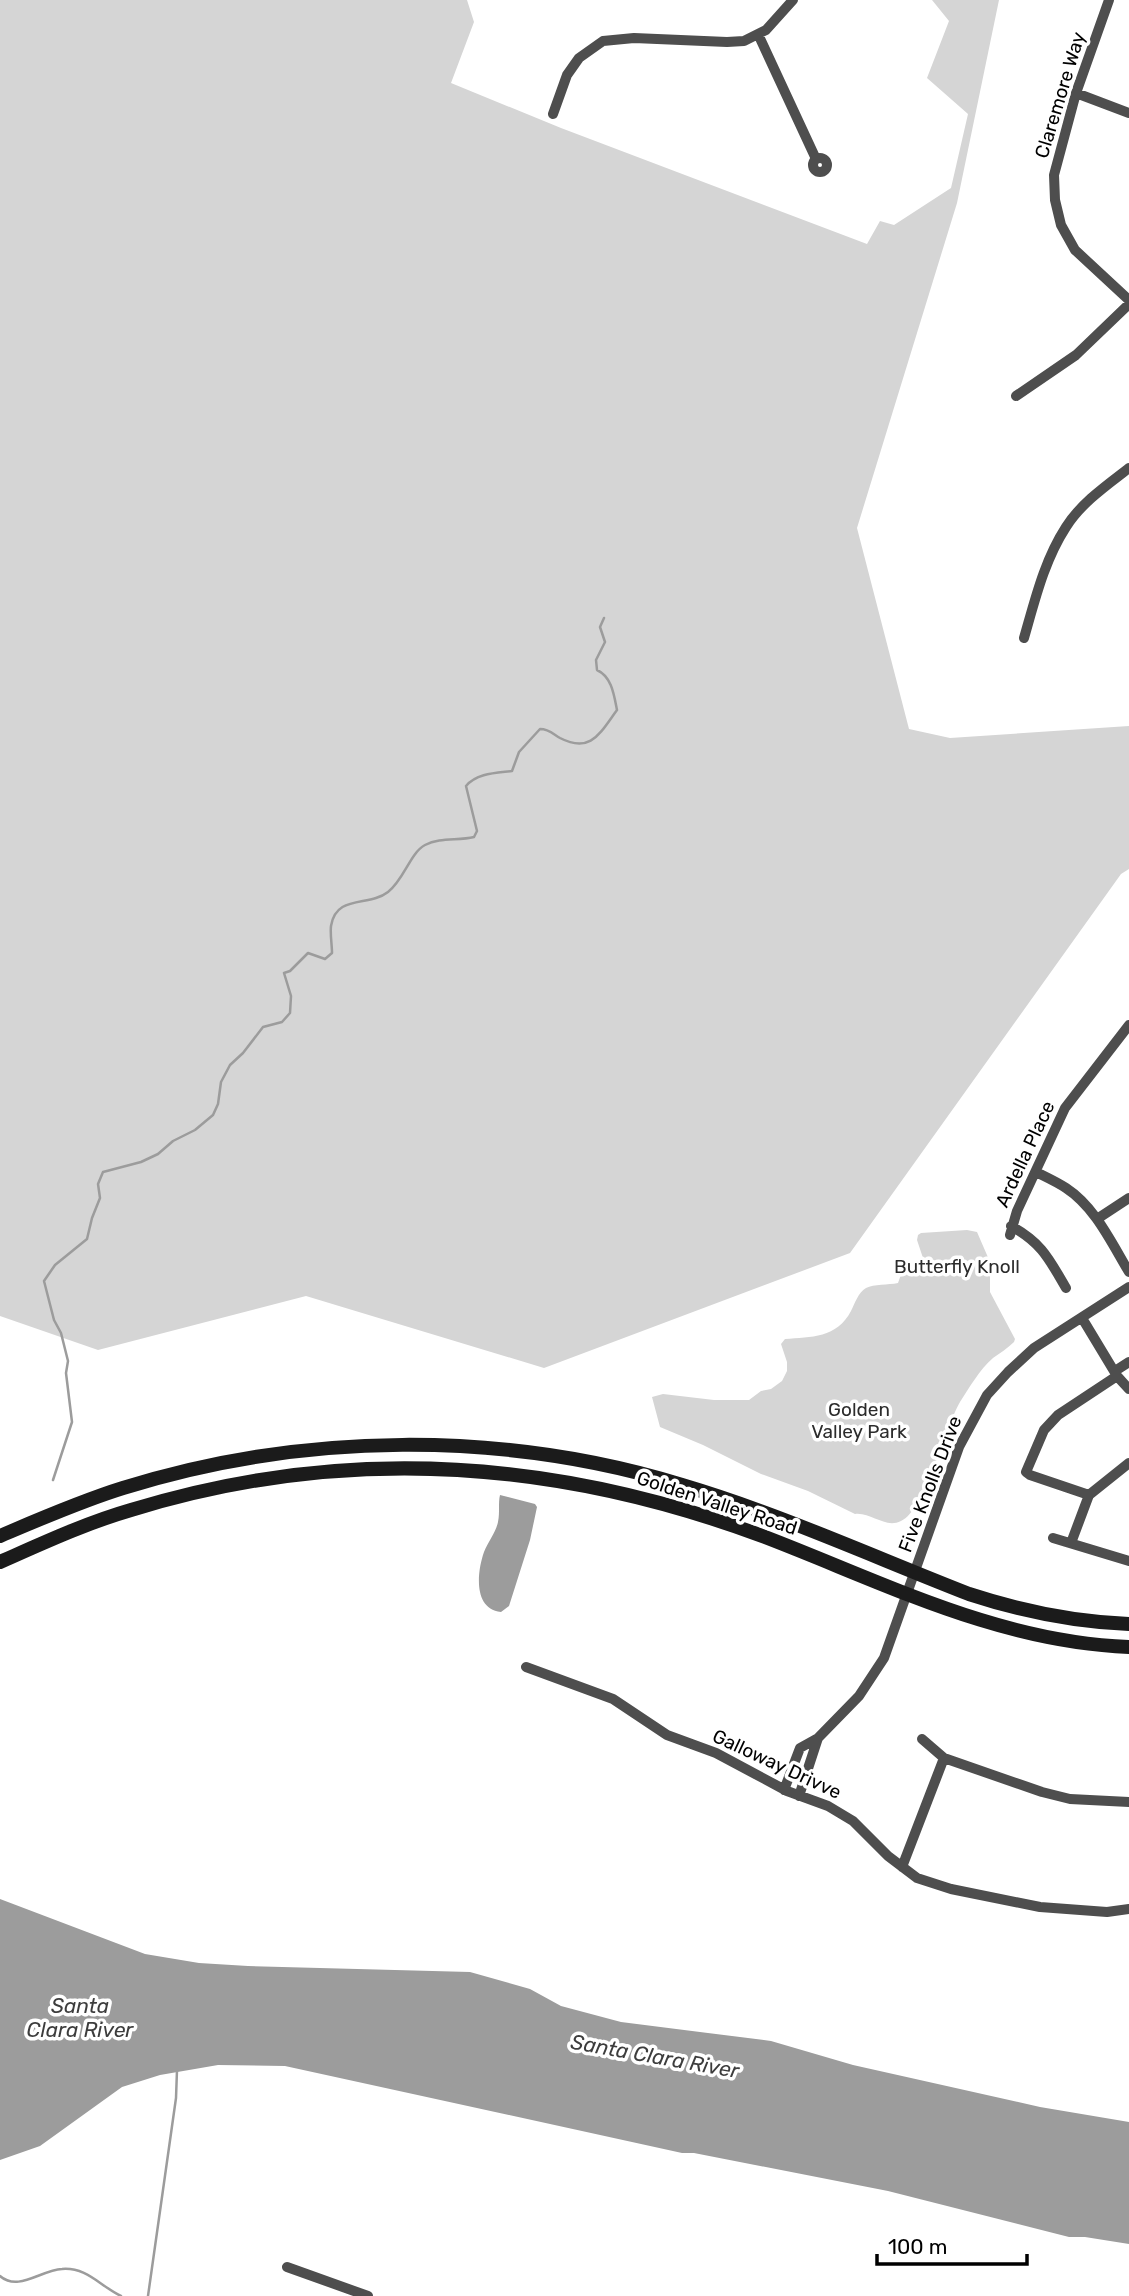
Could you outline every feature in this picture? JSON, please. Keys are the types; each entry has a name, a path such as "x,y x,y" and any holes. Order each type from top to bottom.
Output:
{"main road":[{"name":"Golden Valley Road","path":"0,1536 122,1488 191,1469 254,1457 317,1449 393,1445 473,1447 617,1467 762,1512 1001,1605 1064,1619 1129,1624"},
{"name":"Golden Valley Road","path":"0,1562 130,1510 207,1490 302,1473 370,1468 495,1472 567,1481 645,1498 734,1525 965,1616 1029,1635 1129,1647"}],"street":[{"path":"553,114 567,75 579,58 603,41 634,38 727,43 744,41 766,30 793,0"},
{"name":"Claremore Way","path":"1110,0 1076,93 1054,175 1055,200 1061,225 1075,250 1129,302"},
{"path":"758,34 816,159"},
{"path":"1076,93 1129,113"},
{"path":"1016,396 1076,355 1129,302"},
{"path":"1024,638 1044,568 1066,526 1092,497 1129,468"},
{"name":"Ardella Place","path":"1066,1288 1038,1244 1029,1236 1010,1231 1065,1108 1129,1025"},
{"path":"1036,1172 1066,1188 1085,1204 1129,1272"},
{"path":"1097,1219 1129,1198"},
{"name":"Five Knolls Drive","path":"784,1790 800,1748 818,1738 859,1696 884,1658 958,1447 987,1395 1007,1372 1034,1348 1129,1287"},
{"path":"1082,1318 1129,1389"},
{"path":"1089,1495 1026,1472 1044,1430 1058,1415 1129,1362"},
{"path":"1072,1543 1089,1495 1129,1462"},
{"path":"1053,1538 1129,1561"},
{"name":"Galloway Drivve","path":"526,1667 613,1699 667,1735 716,1753 784,1790 828,1806 853,1821 888,1856 917,1878 951,1889 1040,1908 1107,1912 1129,1909"},
{"path":"799,1796 818,1738"},
{"path":"922,1739 944,1758 1042,1792 1070,1799 1129,1802"},
{"path":"902,1867 944,1758"},
{"path":"287,2267 368,2296"}],"green space":[{"path":"0,0 467,0 474,22 451,83 561,128 867,244 880,221 894,225 951,188 968,114 927,78 949,21 932,0 999,0 957,203 857,528 909,729 950,738 1129,726 1129,869 1121,874 850,1253 544,1368 306,1296 98,1350 0,1316"},
{"name":"Golden Valley Park","path":"967,1230 977,1232 990,1262 990,1292 1015,1339 984,1368 960,1402 919,1502 901,1521 889,1523 867,1515 855,1514 660,1427 652,1397 663,1394 714,1400 749,1400 761,1391 771,1389 782,1381 787,1371 781,1344 785,1339 831,1331 845,1320 866,1288 898,1283 904,1266 923,1258 917,1240 921,1233"}],"water":[{"path":"500,1495 535,1504 537,1507 530,1540 509,1606 501,1612 486,1604 479,1588 484,1552 498,1522"},
{"name":"Santa Clara River","path":"0,1899 145,1954 199,1963 248,1966 470,1972 530,1989 561,2006 621,2022 771,2041 853,2065 1040,2107 1129,2122 1129,2244 1069,2237 888,2191 694,2153 682,2153 285,2066 218,2065 160,2075 122,2087 40,2146 0,2160"}],"waterway":[{"path":"53,1480 72,1422 66,1373 68,1361 44,1281 55,1265 87,1239 100,1198 98,1184 103,1172 141,1162 158,1154 213,1115 218,1104 221,1082 230,1065 263,1027 282,1022 290,1013 291,996 284,973 290,971 308,953 325,959 332,953 331,926 339,909 388,892 415,854 425,845 474,837 477,831 466,786 470,782 487,774 512,771 519,752 540,729 580,744 594,739 600,733 617,710 609,682 597,670 596,660 605,642 600,627 604,618"},
{"path":"148,2296 176,2098 177,2070"},
{"path":"0,2276 14,2282 54,2270 71,2269 86,2274 121,2296"}],"park label":[{"name":"Butterfly Knoll","path":"957,1266"}]}
